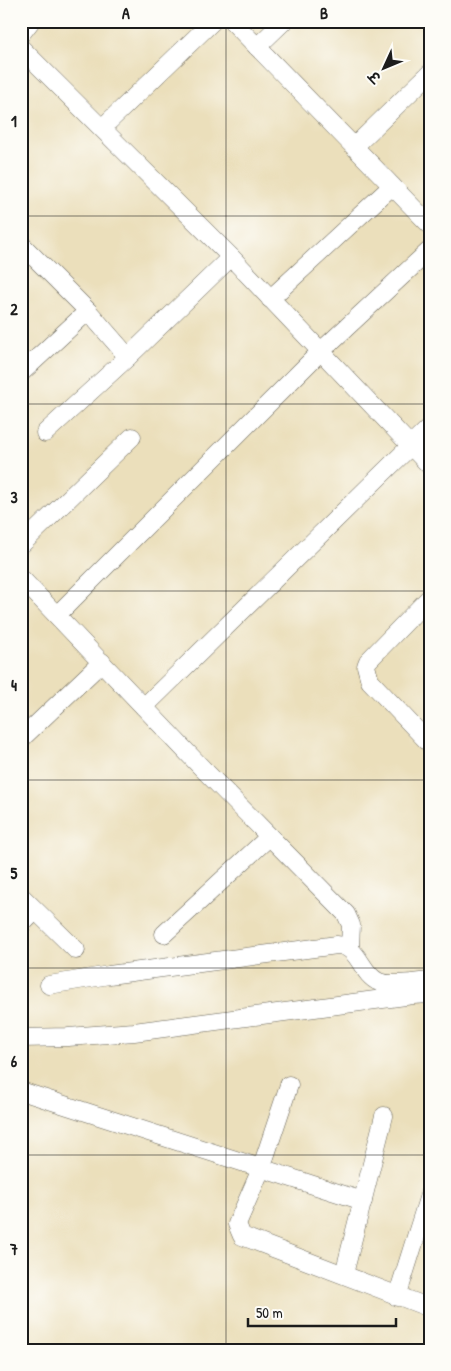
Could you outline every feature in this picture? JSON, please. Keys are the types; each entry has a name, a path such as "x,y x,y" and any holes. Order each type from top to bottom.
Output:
{"street":[{"path":"21,34 31,21"},
{"path":"102,128 213,21"},
{"path":"232,21 430,225"},
{"path":"257,47 284,21"},
{"path":"21,48 231,257 430,466"},
{"path":"355,146 430,72"},
{"path":"270,299 392,186"},
{"path":"21,244 88,311 128,357"},
{"path":"57,615 320,352 430,250"},
{"path":"45,433 128,357 231,257"},
{"path":"21,373 88,311"},
{"path":"144,707 430,427"},
{"path":"21,545 132,436"},
{"path":"21,578 349,919 351,925 350,948"},
{"path":"430,598 373,655 366,666 370,680 430,744"},
{"path":"21,739 102,662"},
{"path":"164,934 270,837"},
{"path":"21,896 76,950"},
{"path":"21,925 35,910"},
{"path":"49,985 326,945 344,945 350,948 370,976 377,981 390,984 430,981"},
{"path":"21,1038 134,1032 430,994"},
{"path":"289,1085 261,1170 237,1224 242,1236 344,1274 397,1297 430,1308"},
{"path":"21,1091 261,1170 362,1201"},
{"path":"344,1274 384,1116"},
{"path":"397,1297 430,1192"}]}
